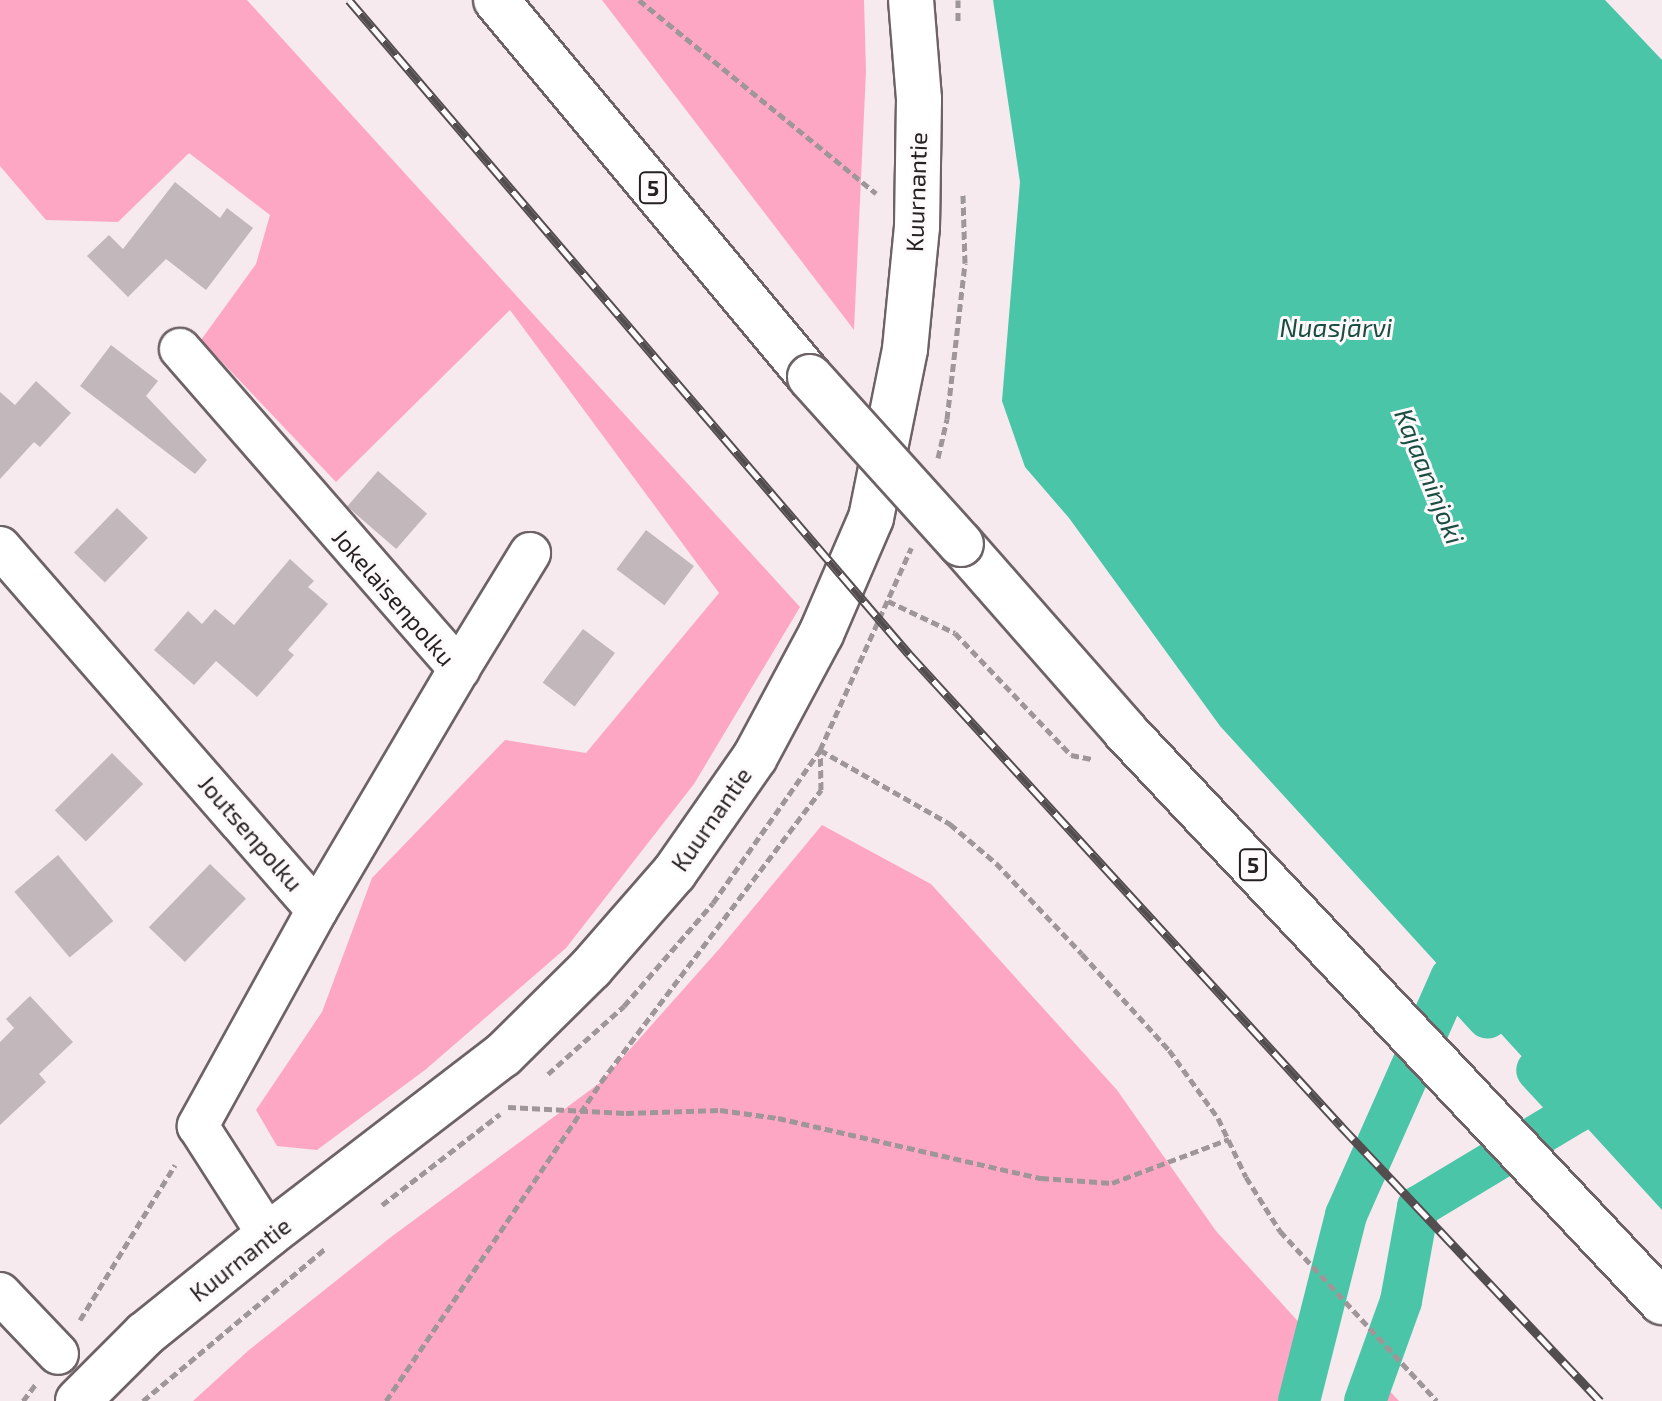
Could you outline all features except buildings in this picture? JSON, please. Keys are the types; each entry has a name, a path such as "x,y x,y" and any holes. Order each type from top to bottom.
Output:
{"main road":[{"name":"5","path":"496,0 810,377 1125,731 1662,1302"},
{"name":"Kuurnantie","path":"78,1401 145,1334 268,1235 503,1055 591,968 674,873 755,757 821,634 871,518 905,349 917,227 919,99 911,0"}],"street":[{"name":"Jokelaisenpolku","path":"180,349 459,669 317,910"},
{"name":"Joutsenpolku","path":"0,547 317,910 198,1126"},
{"path":"459,669 530,553"},
{"path":"198,1126 268,1235"},
{"path":"0,1293 58,1354"}],"path":[{"path":"639,0 965,263"},
{"path":"888,601 955,633 1071,755 1103,761 1125,731"},
{"path":"543,1078 624,1006 713,903 820,750"},
{"path":"386,1401 581,1110 821,790 820,750"},
{"path":"820,750 950,824 996,863 1169,1050 1218,1118 1246,1177 1280,1231 1437,1401"},
{"path":"380,1206 520,1097"},
{"path":"508,1107 720,1110 778,1118 1041,1178 1112,1183 1229,1139"},
{"path":"23,1401 58,1354 198,1126"},
{"path":"143,1401 332,1243"}],"shaded area":[{"path":"0,0 247,0 800,607 694,784 566,948 425,1070 317,1150 277,1146 256,1110 322,1012 372,878 505,740 586,753 719,593 510,310 336,482 201,340 256,264 270,215 189,153 118,222 46,220 0,166"},
{"path":"602,0 864,0 866,71 854,330"},
{"path":"822,825 931,884 1117,1090 1216,1231 1314,1339 1299,1401 193,1401 249,1350 391,1237 601,1082 720,948"},
{"path":"1374,1374 1399,1401 1365,1401"}],"water":[{"name":"Nuasjärvi","path":"993,0 1605,0 1662,60 1662,1210 1220,726 1069,518 1025,467 1002,401 1020,182"}],"waterway":[{"path":"1299,1401 1346,1215 1451,978 1488,1018"},
{"path":"1365,1401 1401,1301 1418,1207 1576,1112 1537,1070"}],"railway":[{"path":"349,0 909,654 1341,1126 1600,1401"}],"water label":[{"name":"Kajaaninjoki","path":"1430,476"}]}
